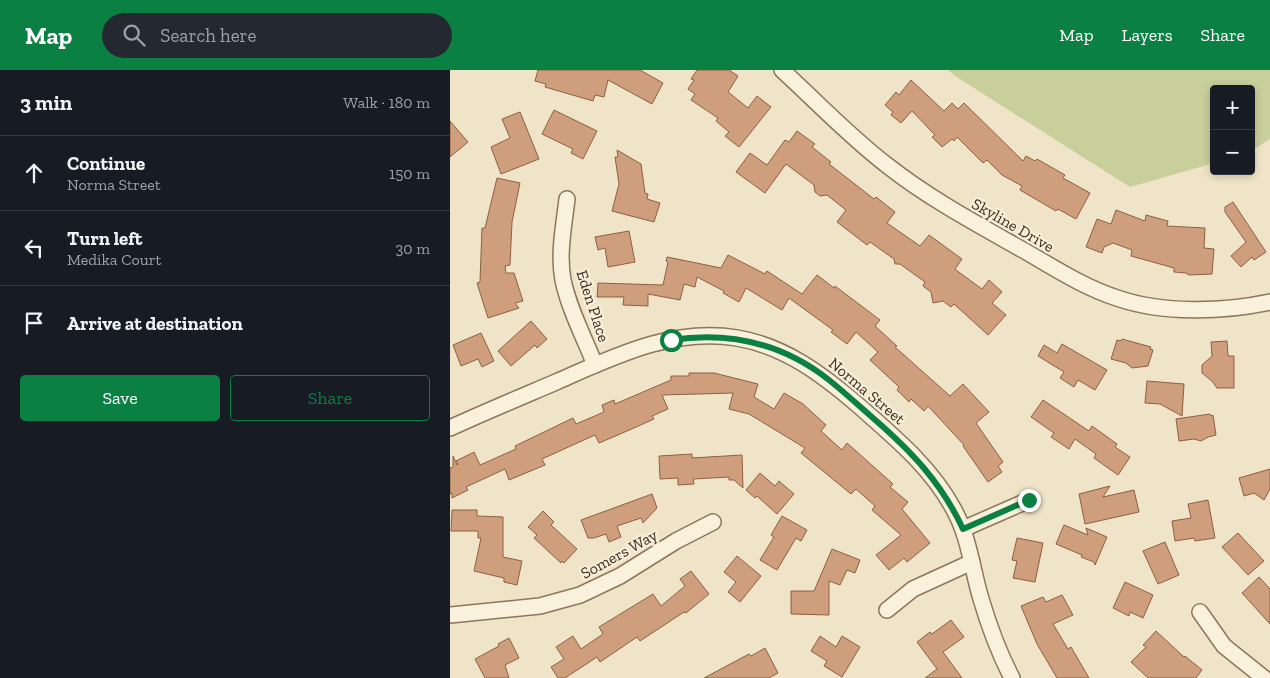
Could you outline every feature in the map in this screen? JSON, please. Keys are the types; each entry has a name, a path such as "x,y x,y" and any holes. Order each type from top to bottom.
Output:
{"street":[{"name":"Skyline Drive","path":"782,70 888,166 956,212 1088,286 1118,298 1180,309 1219,309 1270,302"},
{"name":"Eden Place","path":"567,199 561,261 563,279 567,295 595,364"},
{"name":"Norma Street","path":"450,428 595,364 648,344 692,336 737,338 759,343 792,357 829,380 908,450 939,486 954,509 963,529 989,625 1012,678"},
{"path":"963,529 1029,500"},
{"name":"Somers Way","path":"450,615 540,606 580,595 620,576 676,541 712,522"},
{"path":"887,610 913,589 972,562"},
{"path":"1200,612 1224,646 1264,678"}],"green space":[{"path":"948,70 1270,70 1270,139 1255,148 1255,85 1210,85 1210,164 1130,187"}],"building":[{"path":"538,70 640,70 663,83 652,104 608,80 604,97 595,95 593,101 545,87 546,84 535,81"},
{"path":"697,70 729,70 738,76 728,92 748,108 757,96 771,107 739,147 725,136 729,132 716,121 718,118 691,100 695,94 688,89 694,80 691,79"},
{"path":"911,80 944,111 952,103 958,109 964,103 1023,161 1026,156 1035,161 1037,159 1065,175 1063,178 1090,193 1076,219 1058,209 1056,211 1020,190 1022,186 1002,175 987,160 983,163 957,137 954,141 952,139 942,147 932,137 935,135 912,111 901,123 891,115 893,112 885,105 896,92 899,95"},
{"path":"554,110 597,131 583,159 571,153 573,149 542,134"},
{"path":"520,112 539,159 501,174 491,147 510,138 502,119"},
{"path":"450,121 468,142 450,157"},
{"path":"797,131 815,144 812,147 831,162 829,164 874,199 876,197 895,212 887,223 920,246 929,235 962,259 956,270 982,289 989,280 1002,292 992,303 1006,315 988,335 954,304 951,307 943,301 933,303 931,292 923,286 925,282 900,264 895,264 894,259 870,242 867,245 837,222 846,210 827,195 820,196 815,192 814,185 786,164 765,193 736,172 750,153 767,165 785,140 789,142"},
{"path":"617,150 641,164 645,193 648,194 647,199 660,203 654,222 612,211 619,184 615,157 618,157"},
{"path":"497,178 520,183 512,222 510,265 505,266 506,273 514,273 523,301 515,303 519,308 488,318 477,283 480,282 482,228 485,228"},
{"path":"1233,202 1266,252 1254,260 1252,257 1241,267 1231,256 1246,242 1225,212 1225,207"},
{"path":"1116,210 1145,221 1146,215 1168,221 1167,226 1205,228 1204,248 1214,249 1212,274 1189,275 1174,272 1174,268 1131,256 1132,250 1113,243 1104,247 1102,253 1086,247 1097,219 1111,224"},
{"path":"629,231 635,262 608,267 605,248 598,250 595,237"},
{"path":"728,255 765,274 767,271 802,294 817,275 834,288 835,286 880,320 875,326 897,346 895,347 950,396 963,384 989,412 976,423 1003,462 998,466 1002,472 988,482 964,445 928,406 924,411 911,399 909,402 897,390 899,387 870,360 878,352 856,332 847,344 831,332 833,330 789,298 782,310 746,288 739,302 723,293 724,291 697,277 695,287 684,284 680,300 648,294 648,306 623,305 624,297 597,297 598,283 663,285 668,262 666,261 667,257 721,268"},
{"path":"531,321 547,339 537,348 535,345 511,366 498,351"},
{"path":"481,333 494,361 482,367 478,359 461,366 453,345"},
{"path":"1122,339 1151,347 1150,349 1153,350 1148,366 1132,368 1126,363 1111,359 1117,340 1121,341"},
{"path":"1227,341 1228,356 1234,356 1234,388 1217,388 1202,373 1202,365 1212,356 1211,342"},
{"path":"1062,344 1107,370 1095,390 1078,380 1074,387 1060,378 1064,372 1038,356 1044,345 1057,353"},
{"path":"689,373 714,373 758,384 754,397 774,409 784,393 803,404 826,425 821,431 842,450 847,443 893,484 890,487 908,502 902,509 930,543 907,562 904,558 889,570 876,555 901,535 872,510 875,506 856,489 851,494 801,453 805,448 749,414 729,409 733,393 662,395 668,409 652,416 654,419 599,443 595,435 542,459 545,465 509,480 505,469 466,487 468,490 452,498 452,493 450,494 450,468 453,467 453,456 457,465 456,461 474,452 480,465 516,449 515,446 573,418 576,424 604,412 602,405 614,400 615,404 671,380 671,376 689,376"},
{"path":"1147,381 1184,384 1182,416 1160,404 1145,403"},
{"path":"1043,400 1089,431 1092,426 1117,444 1115,447 1130,457 1118,475 1094,458 1096,454 1075,439 1069,449 1051,437 1054,433 1031,417"},
{"path":"1210,414 1211,416 1213,415 1216,435 1201,441 1194,439 1179,441 1176,419"},
{"path":"692,454 692,458 742,455 743,488 734,480 729,480 729,477 693,479 694,484 678,485 678,478 660,479 659,456"},
{"path":"1270,469 1270,489 1264,500 1254,493 1244,496 1239,478"},
{"path":"760,473 775,486 779,481 794,494 777,514 757,496 755,498 746,490"},
{"path":"1110,486 1103,497 1134,490 1139,512 1085,524 1079,494"},
{"path":"652,494 657,508 643,523 641,518 617,526 621,537 609,542 606,534 588,538 581,520"},
{"path":"1208,500 1215,538 1195,541 1194,538 1175,541 1172,521 1191,518 1188,504"},
{"path":"452,510 477,510 477,516 503,517 503,557 522,561 517,585 504,582 504,578 474,571 481,538 478,538 478,531 451,531"},
{"path":"543,511 554,522 551,525 577,549 564,563 562,561 561,563 534,538 537,535 528,527"},
{"path":"782,516 807,530 801,541 796,538 777,570 760,560 774,537 771,535"},
{"path":"1064,525 1088,535 1086,528 1107,537 1095,565 1094,562 1081,557 1082,555 1056,544"},
{"path":"1238,533 1264,561 1248,575 1222,547"},
{"path":"1017,538 1043,543 1035,582 1013,578 1017,561 1012,560"},
{"path":"1165,542 1179,575 1158,584 1143,551"},
{"path":"832,549 860,560 855,573 847,570 840,585 829,581 829,615 791,614 791,591 814,591"},
{"path":"737,556 761,576 740,602 728,592 736,582 724,572"},
{"path":"691,571 709,594 686,613 684,612 640,641 637,637 600,662 597,657 565,678 558,678 551,667 564,659 556,647 573,636 581,649 603,634 599,627 653,594 661,606 685,586 680,579"},
{"path":"1259,577 1270,589 1270,624 1242,593"},
{"path":"1125,582 1153,595 1143,618 1130,612 1129,616 1113,608"},
{"path":"1062,595 1073,615 1053,624 1068,649 1071,647 1089,678 1057,678 1037,644 1021,606 1043,597 1046,602"},
{"path":"951,620 964,637 943,652 962,678 925,678 937,669 917,642"},
{"path":"1156,631 1184,657 1202,670 1196,678 1148,678 1131,662 1146,647 1143,645"},
{"path":"820,636 836,647 842,636 860,647 842,677 824,666 827,661 811,651"},
{"path":"509,638 519,658 505,665 509,678 485,678 475,659 499,646 498,644"},
{"path":"765,648 778,673 769,678 704,678 749,654 751,656"}],"route":[{"path":"671,340 692,336 737,338 759,343 810,366 829,380 908,450 939,486 954,509 963,529 1029,500"}]}
